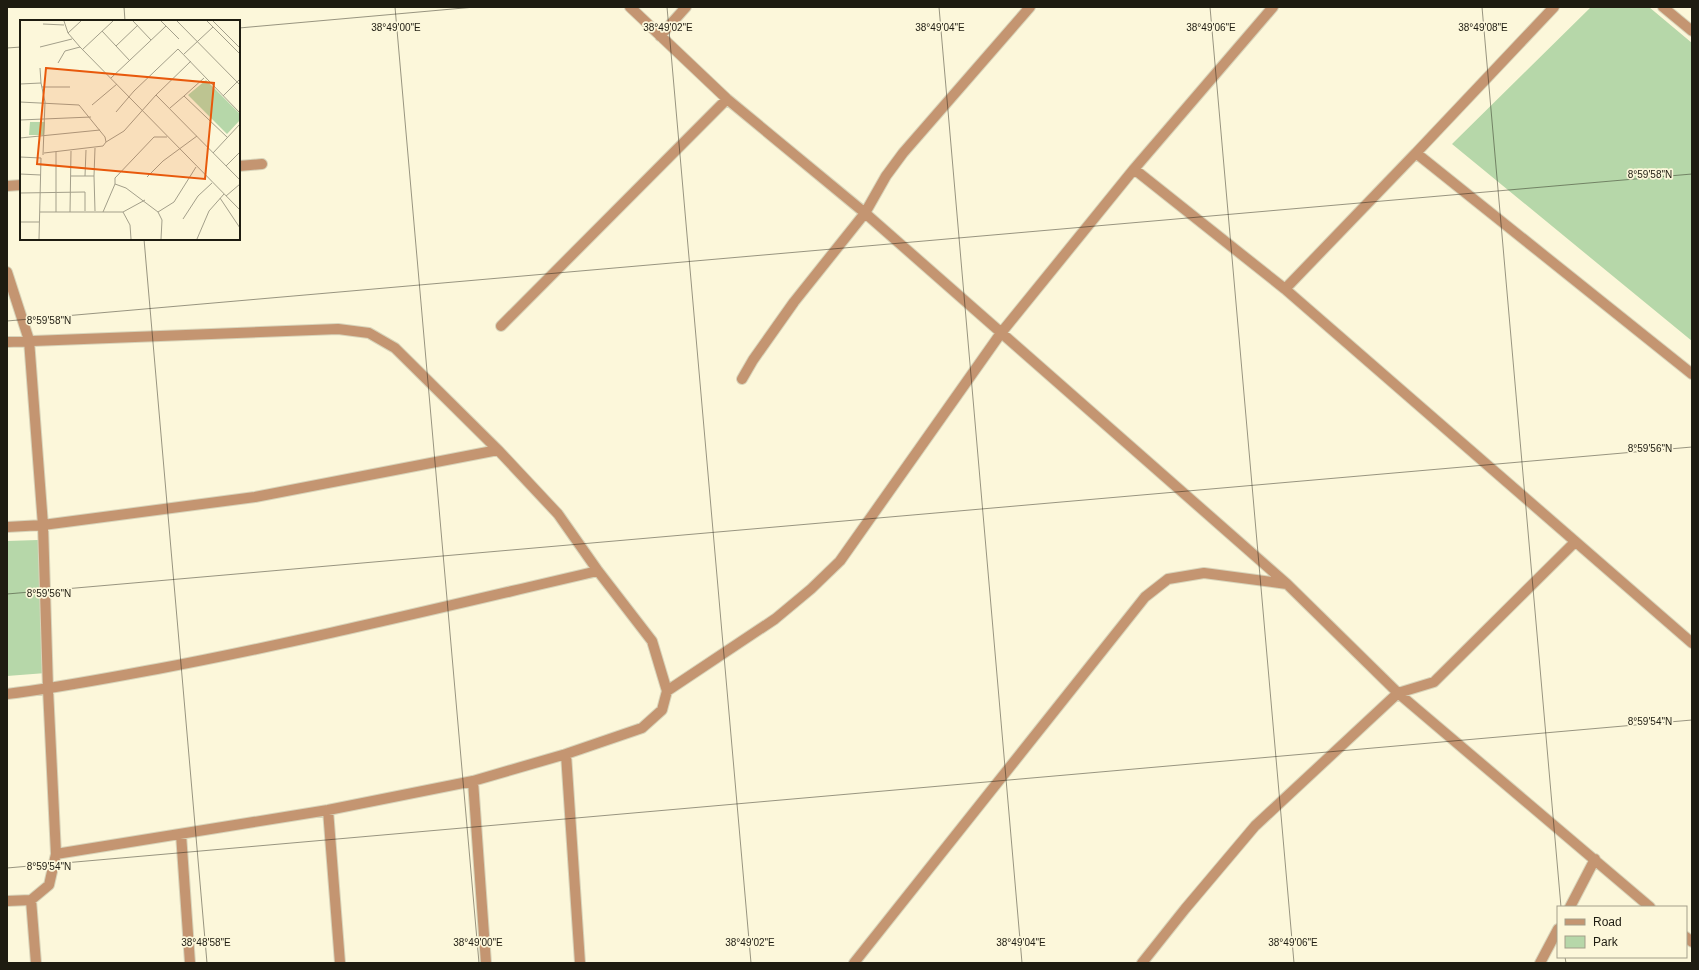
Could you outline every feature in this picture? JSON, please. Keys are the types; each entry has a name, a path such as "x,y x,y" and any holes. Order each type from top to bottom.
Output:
{"street":[{"path":"630,7 727,99 866,213 1287,584 1398,693 1649,906"},
{"path":"660,36 686,7"},
{"path":"742,379 753,360 794,302 866,213 886,176 903,154 1030,7"},
{"path":"667,691 775,619 840,561 1001,333 1134,169 1273,7"},
{"path":"1285,289 1554,7"},
{"path":"1663,7 1692,31"},
{"path":"501,326 727,99"},
{"path":"1416,153 1692,374"},
{"path":"240,166 262,164"},
{"path":"1134,169 1285,289 1692,643"},
{"path":"7,186 20,185"},
{"path":"7,272 29,340 43,525 48,689 56,854 49,885 31,900 7,901"},
{"path":"7,342 338,329 369,333 395,348 498,450 558,514 598,571 652,641 667,691 662,710 642,728 566,754 473,781 328,810 56,854"},
{"path":"7,527 43,525 255,497 498,450"},
{"path":"1142,963 1184,909 1255,826 1398,693 1434,682 1575,542"},
{"path":"7,694 48,689 224,656 315,637 598,571"},
{"path":"854,963 1145,597 1168,579 1204,573 1287,584"},
{"path":"566,754 580,963"},
{"path":"473,781 486,963"},
{"path":"328,810 340,963"},
{"path":"181,834 190,963"},
{"path":"1571,906 1595,859"},
{"path":"31,900 36,963"},
{"path":"1540,963 1557,931"}],"green space":[{"path":"1591,7 1649,7 1692,43 1692,341 1452,144"},
{"path":"38,540 46,673 7,676 7,541"}]}
